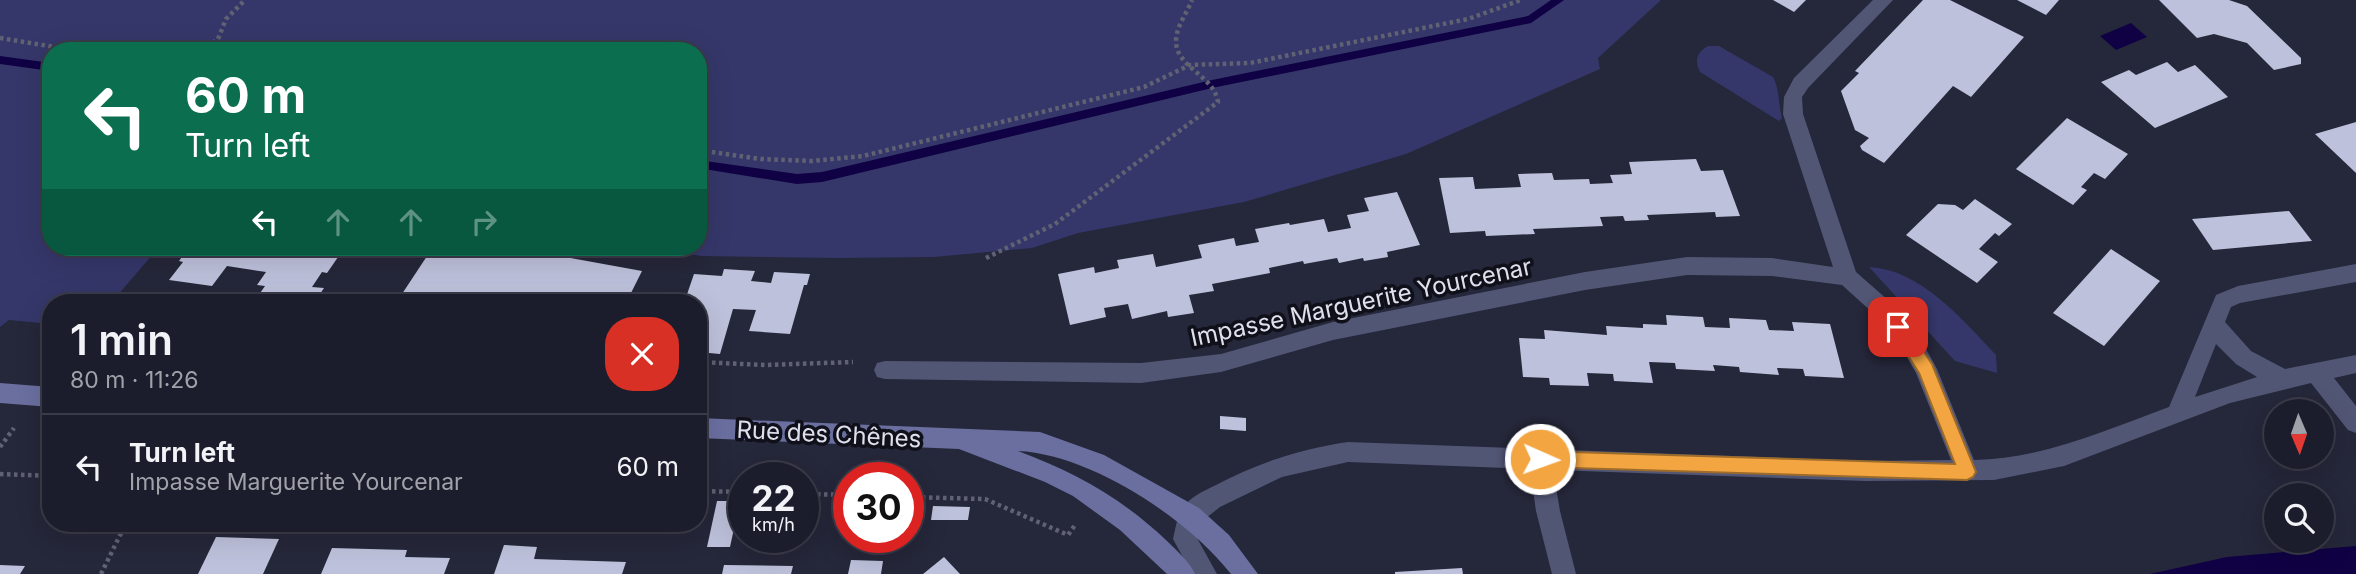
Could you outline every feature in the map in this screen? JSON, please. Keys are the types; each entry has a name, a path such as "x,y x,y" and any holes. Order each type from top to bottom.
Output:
{"street":[{"path":"1884,0 1801,83 1793,97 1793,114 1847,277 1881,307 1912,345 1937,393 1967,472"},
{"name":"Impasse Marguerite Yourcenar","path":"885,370 1141,373 1221,363 1333,331 1660,269 1745,265 1847,277"},
{"path":"2178,411 2220,306 2230,297 2356,273"},
{"path":"2214,323 2227,342 2245,359 2284,379"},
{"path":"1205,574 1185,540 1191,516 1204,504 1264,472 1284,464 1325,455 1348,452 1967,472 1994,470 2064,456 2178,411 2284,379 2356,365"},
{"path":"2316,372 2356,423"},
{"path":"0,393 42,396"},
{"name":"Rue des Chênes","path":"707,428 1040,442 1075,453 1153,492 1191,516 1221,543 1246,574"},
{"name":"Rue des Chênes","path":"960,440 1064,480 1095,498 1138,529 1183,574"},
{"path":"1540,459 1548,511 1564,574"}],"path":[{"path":"214,42 218,39 226,19 244,0"},
{"path":"986,258 1055,224 1218,102 1218,94 1212,84 1182,58 1176,41 1192,0"},
{"path":"707,151 761,159 811,161 863,156 1144,88 1190,65 1250,63 1468,19 1521,0"},
{"path":"0,38 42,45"},
{"path":"707,362 765,365 862,361"},
{"path":"0,447 9,433"},
{"path":"0,474 42,476"},
{"path":"707,491 728,492"},
{"path":"924,497 985,499 1068,535 1080,518"},
{"path":"101,574 122,532"}],"shaded area":[{"path":"0,0 1661,0 1598,58 1600,69 1406,154 1244,202 1078,233 1032,248 934,257 702,256 707,256 707,42 42,42 42,256 151,256 119,294 42,294 42,323 9,320 0,327"},
{"path":"2131,23 2147,37 2116,50 2100,36"},
{"path":"1708,46 1719,46 1773,77 1782,118 1779,121 1700,72 1698,57"},
{"path":"1869,267 1906,277 1923,286 1955,312 1996,355 1997,373 1955,361"},
{"path":"2356,546 2356,574 2150,574 2227,557 2274,553 2334,553 2334,548"}],"building":[{"path":"1773,0 1806,0 1794,12"},
{"path":"1923,0 1950,0 2024,37 1971,97 1953,86 1884,163 1862,150 1860,146 1869,138 1855,130 1841,91 1859,73 1855,71"},
{"path":"2017,0 2059,0 2046,15"},
{"path":"2159,0 2229,0 2247,6 2301,58 2301,64 2274,70 2247,43 2214,34 2197,38"},
{"path":"2167,62 2178,72 2195,65 2228,97 2155,128 2101,82 2129,70 2136,75"},
{"path":"2067,118 2128,154 2105,179 2094,173 2081,187 2087,190 2073,205 2016,169"},
{"path":"2356,122 2356,173 2315,134"},
{"path":"1696,159 1701,171 1723,170 1740,216 1716,217 1715,212 1647,215 1649,220 1625,221 1623,216 1600,217 1603,226 1533,229 1535,234 1486,236 1485,231 1450,233 1439,178 1473,177 1475,189 1521,187 1518,174 1552,173 1554,180 1589,179 1590,184 1613,183 1610,175 1632,174 1629,162"},
{"path":"1397,192 1420,245 1387,252 1388,257 1339,263 1337,258 1304,264 1303,261 1269,268 1270,273 1212,284 1214,291 1189,295 1194,313 1168,317 1167,311 1132,319 1128,304 1104,308 1106,317 1070,325 1058,274 1094,267 1095,273 1119,268 1117,260 1153,254 1156,267 1202,258 1198,245 1234,238 1236,246 1259,242 1255,229 1289,223 1290,225 1324,219 1328,232 1351,228 1347,215 1369,211 1364,198"},
{"path":"1975,199 2012,224 1999,236 1995,233 1979,249 1998,262 1977,283 1906,235 1938,204 1955,205 1963,210"},
{"path":"2289,211 2312,241 2213,250 2192,219"},
{"path":"2111,249 2160,281 2104,346 2053,313"},
{"path":"183,256 339,256 327,273 322,272 312,287 324,288 320,294 259,294 265,286 257,285 266,272 227,266 212,286 169,280 183,262 179,261"},
{"path":"427,256 560,256 642,271 630,294 402,294"},
{"path":"724,269 755,271 751,281 771,283 774,272 810,274 807,285 804,285 790,334 749,331 756,310 733,309 720,354 707,353 707,294 687,294 694,274 722,276"},
{"path":"1666,315 1703,317 1705,327 1730,328 1729,318 1766,320 1769,330 1794,331 1792,322 1830,324 1844,378 1805,376 1803,369 1777,368 1779,375 1740,372 1739,367 1713,365 1715,371 1676,369 1675,363 1649,362 1653,383 1614,381 1613,374 1587,373 1589,386 1550,385 1549,378 1523,377 1519,338 1545,339 1544,330 1607,335 1606,326 1643,328 1643,324 1667,325"},
{"path":"1220,416 1246,418 1246,431 1220,429"},
{"path":"717,501 728,501 728,547 707,547"},
{"path":"933,506 970,507 968,520 931,520"},
{"path":"216,537 279,539 263,574 198,574"},
{"path":"504,545 537,547 534,559 626,562 622,574 494,574"},
{"path":"332,548 407,550 405,557 450,558 444,574 321,574"},
{"path":"944,557 960,574 923,574"},
{"path":"851,560 883,561 881,574 848,574"},
{"path":"0,565 25,566 20,574 0,574"},
{"path":"724,565 793,566 791,574 722,574"},
{"path":"1462,568 1463,574 1395,574 1395,572"}],"waterway":[{"path":"707,165 797,179 822,177 1212,84 1531,19 1559,0"},
{"path":"0,60 42,66"}],"route":[{"path":"1540,459 1967,472 1926,369 1898,327"}]}
